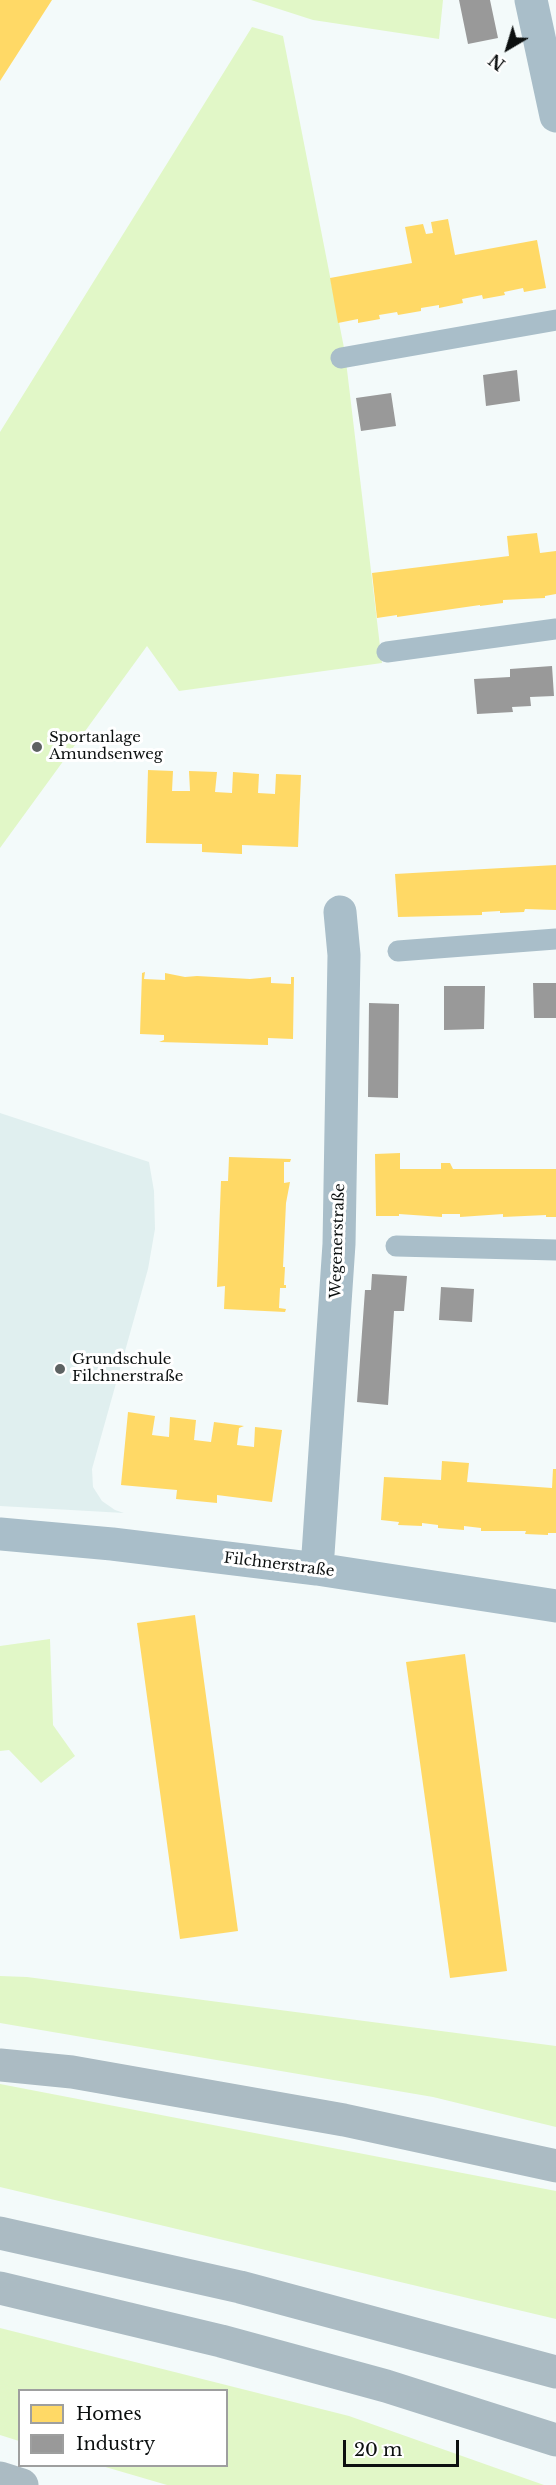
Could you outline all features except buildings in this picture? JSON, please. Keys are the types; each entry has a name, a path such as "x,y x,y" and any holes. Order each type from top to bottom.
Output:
{"highway":[{"path":"0,2066 72,2072 344,2120 556,2166"},
{"path":"0,2234 240,2287 556,2372"},
{"path":"0,2288 221,2340 386,2386 556,2440"},
{"path":"0,2478 22,2485"}],"street":[{"path":"531,0 556,116"},
{"name":"Wegenerstraße","path":"317,1569 339,1244 344,955 340,912"},
{"name":"Filchnerstraße","path":"0,1534 112,1544 317,1569 556,1606"}],"lane":[{"path":"341,358 556,320"},
{"path":"387,652 556,629"},
{"path":"398,951 556,939"},
{"path":"396,1246 556,1250"}],"shaded area":[{"name":"Grundschule Filchnerstraße","path":"0,1113 149,1162 154,1191 155,1229 148,1269 92,1469 93,1487 102,1501 124,1513 0,1506"}],"green space":[{"path":"251,0 443,0 439,39 313,20"},
{"path":"252,27 283,36 345,353 382,663 179,691 147,646 0,848 0,432"},
{"path":"50,1639 53,1725 75,1756 41,1783 9,1750 0,1751 0,1646"},
{"path":"0,1976 27,1977 556,2046 556,2127 433,2097 0,2023"},
{"path":"0,2084 556,2191 556,2319 0,2187"},
{"path":"0,2328 349,2416 544,2485 167,2485 105,2467 228,2467 228,2389 18,2389 18,2441 0,2435"}],"place":[{"name":"Sportanlage Amundsenweg","path":"37,747"},
{"name":"Grundschule Filchnerstraße","path":"60,1369"}]}
